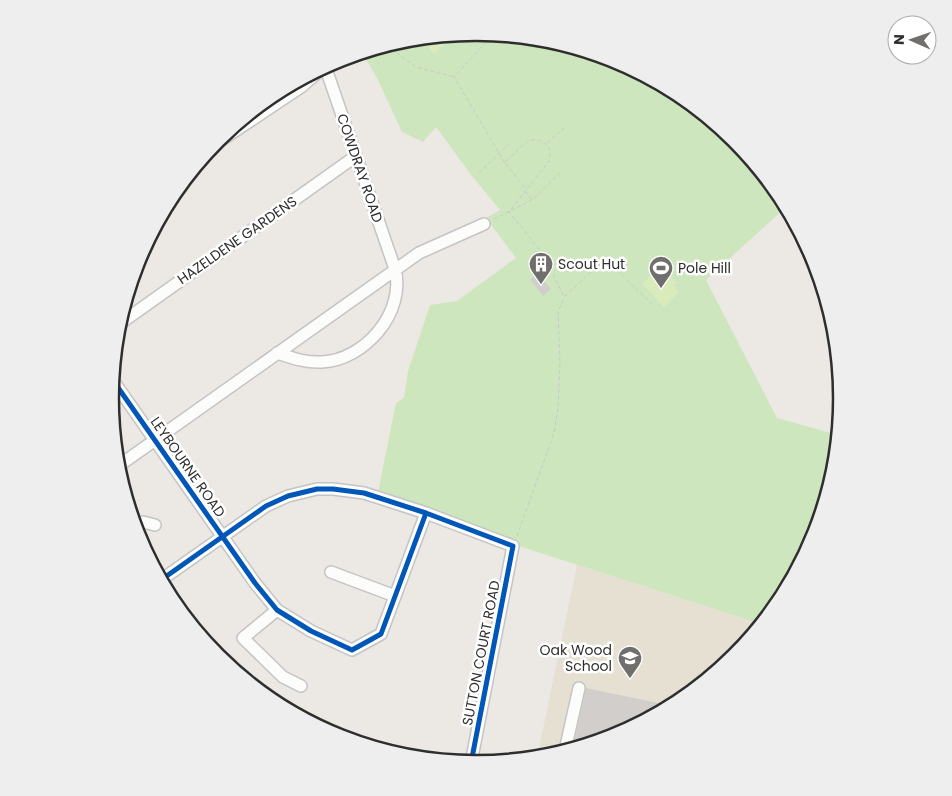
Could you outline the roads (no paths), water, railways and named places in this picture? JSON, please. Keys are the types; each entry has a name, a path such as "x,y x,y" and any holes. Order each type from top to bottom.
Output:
{"street":[{"name":"COWDRAY ROAD","path":"277,353 309,362 324,362 337,359 363,346 374,336 384,325 392,310 397,294 398,280 395,269 326,74"},
{"path":"257,117 298,89"},
{"name":"HAZELDENE GARDENS","path":"128,318 356,156"},
{"path":"125,461 419,253 484,224"},
{"name":"LEYBOURNE ROAD","path":"119,389 254,583 277,610 311,631 352,650 381,634 426,513"},
{"path":"167,576 266,506 288,496 318,489 333,489 364,493 426,513"},
{"name":"SUTTON COURT ROAD","path":"426,513 513,546 472,755"},
{"path":"142,523 155,525"},
{"path":"331,572 396,596"},
{"path":"277,610 243,638 283,677 301,686"},
{"path":"567,743 579,688"}],"place":[{"name":"Scout Hut","path":"541,285"},
{"name":"Pole Hill","path":"661,289"},
{"name":"Oak Wood School","path":"630,679"}]}
